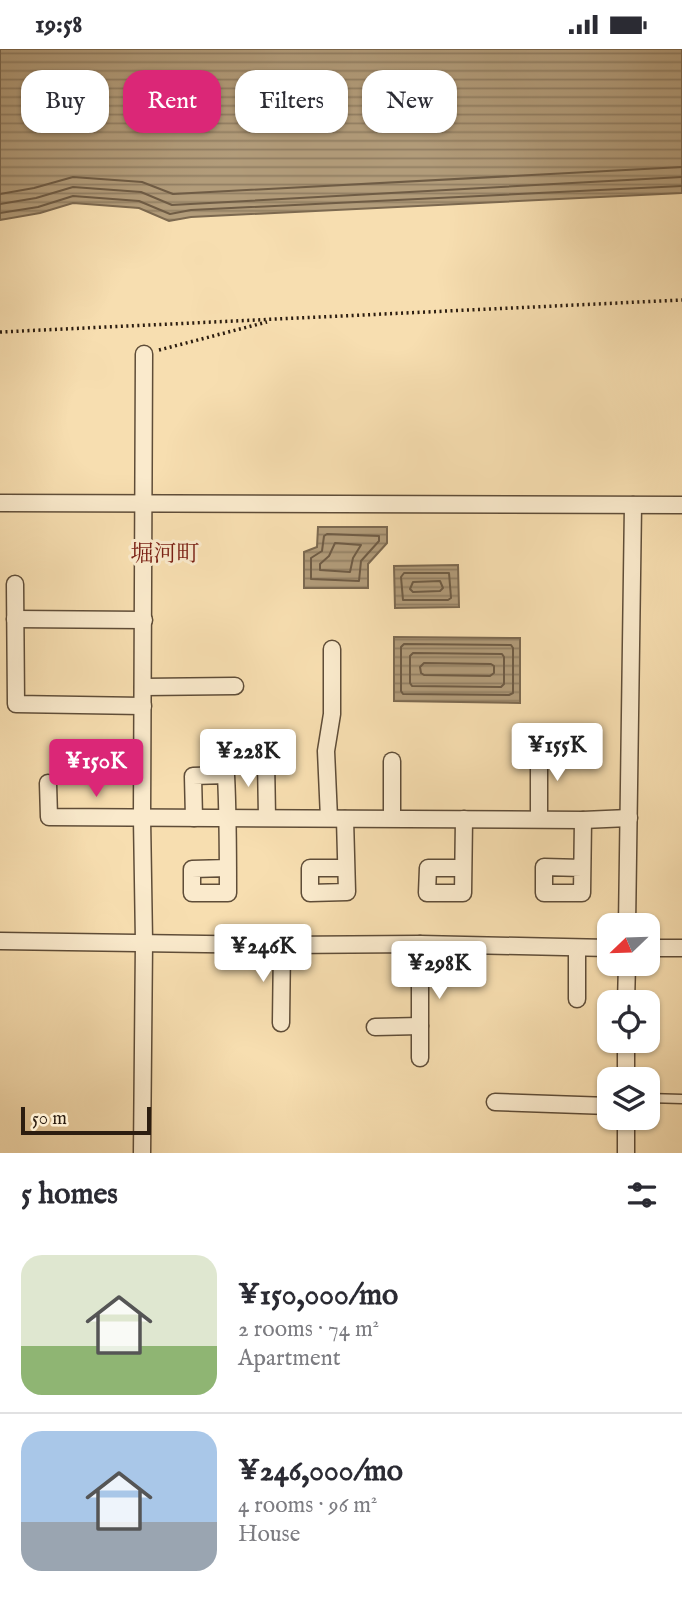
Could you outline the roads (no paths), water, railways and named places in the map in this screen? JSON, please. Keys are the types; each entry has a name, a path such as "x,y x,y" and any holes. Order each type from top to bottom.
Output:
{"street":[{"path":"142,1153 144,354"},
{"path":"0,503 682,505"},
{"path":"627,913 633,505"},
{"path":"15,584 16,704 143,705"},
{"path":"15,619 144,620"},
{"path":"332,649 332,714 326,751 346,868"},
{"path":"143,687 235,686"},
{"path":"539,749 539,818"},
{"path":"266,760 267,817"},
{"path":"392,761 392,818"},
{"path":"194,818 193,776 226,775 228,868"},
{"path":"48,783 48,817 629,818"},
{"path":"463,868 464,819"},
{"path":"582,868 583,820"},
{"path":"0,941 597,948"},
{"path":"420,944 420,1058"},
{"path":"281,1023 282,945"},
{"path":"577,948 577,999"},
{"path":"660,948 682,949"},
{"path":"374,1027 420,1026"},
{"path":"495,1102 597,1106"},
{"path":"625,1153 626,1130"}],"lane":[{"path":"660,1098 682,1099"}],"water":[{"path":"0,49 682,49 682,193 191,217 169,221 139,208 73,203 40,213 0,220"},
{"path":"318,527 387,527 387,543 368,564 368,588 304,588 304,552 317,547"},
{"path":"458,565 459,607 395,608 394,566"},
{"path":"394,637 520,638 520,703 394,701"}],"district":[{"name":"堀河町","path":"165,554"}]}
